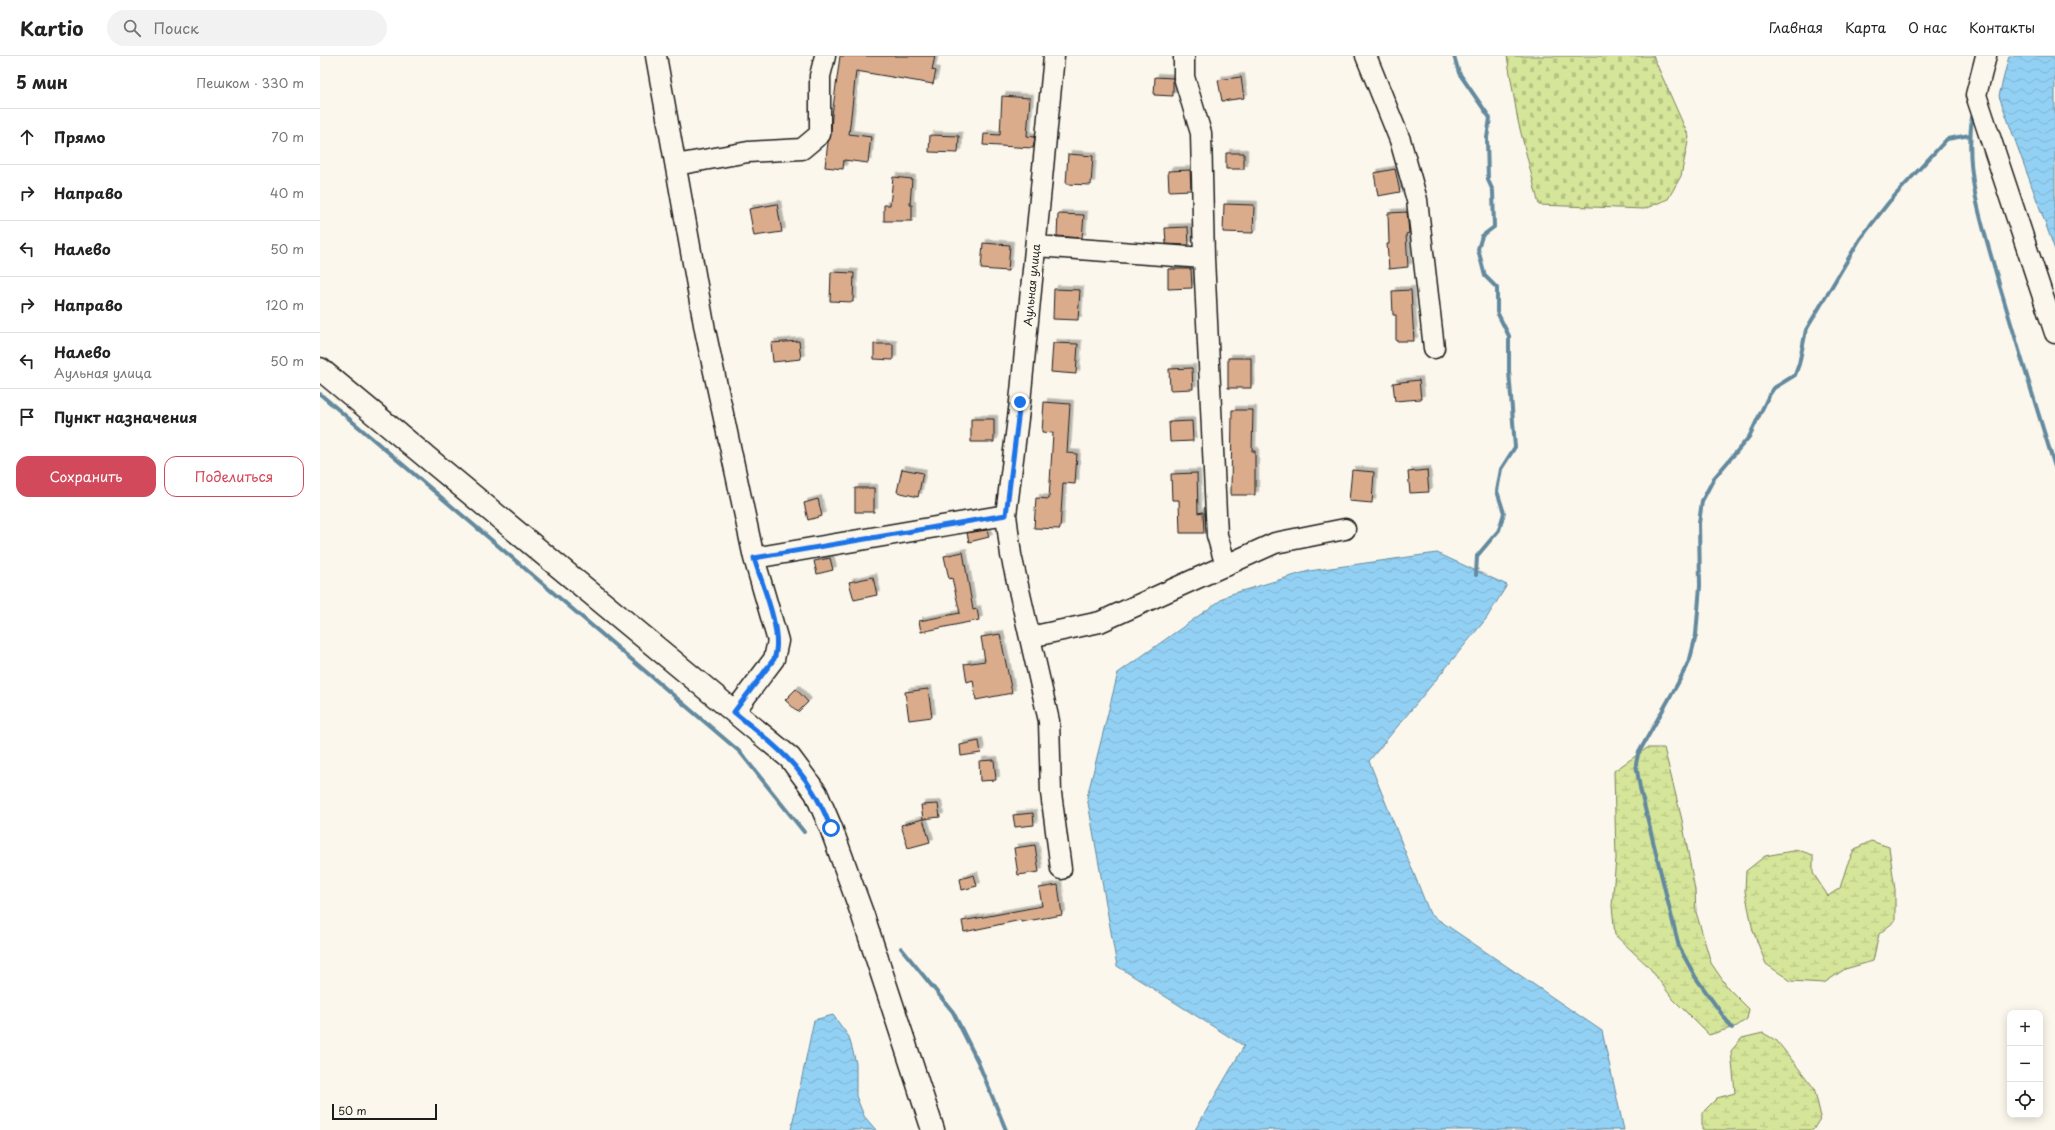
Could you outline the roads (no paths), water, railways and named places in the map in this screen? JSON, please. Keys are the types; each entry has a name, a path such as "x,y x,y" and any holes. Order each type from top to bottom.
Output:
{"main road":[{"path":"320,369 790,758 805,776 824,809 863,916 934,1130"}],"street":[{"path":"656,56 705,330 754,558 776,628 777,651 774,659 734,712"},
{"path":"676,165 748,152 802,149 820,134 820,76 824,56"},
{"name":"Аульная улица","path":"1054,56 1020,402 1006,515 1011,556 1049,721 1051,794 1061,869"},
{"path":"1184,56 1184,77 1201,133 1204,258 1217,535 1226,566"},
{"path":"1366,56 1400,140 1417,200 1434,348"},
{"path":"1986,56 1976,95 2055,333"},
{"path":"1036,246 1204,258"},
{"path":"754,558 1006,515"},
{"path":"1030,637 1100,622 1275,543 1345,529"}],"water":[{"path":"2009,56 2055,56 2055,250 1999,96"},
{"path":"1437,553 1507,585 1486,619 1369,761 1430,914 1602,1031 1624,1130 1195,1130 1244,1046 1117,966 1087,797 1118,673 1228,595 1309,571"},
{"path":"833,1015 849,1037 856,1063 856,1096 864,1116 876,1130 791,1130 814,1020"}],"waterway":[{"path":"1454,56 1459,73 1490,118 1487,138 1488,180 1493,191 1494,227 1482,236 1478,249 1485,276 1497,288 1497,312 1509,336 1509,371 1515,447 1501,469 1497,491 1504,513 1499,530 1477,556 1476,575"},
{"path":"1972,117 1970,139 1971,161 1977,203 2000,287 2055,467"},
{"path":"1732,1028 1696,978 1679,947 1640,788 1636,764 1638,754 1690,659 1696,635 1700,586 1699,523 1702,501 1714,478 1749,437 1768,397 1774,388 1795,375 1799,364 1806,330 1860,239 1889,202 1947,139 1970,135"},
{"path":"320,394 740,752 804,832"},
{"path":"901,948 953,1012 978,1062 1006,1130"}]}
